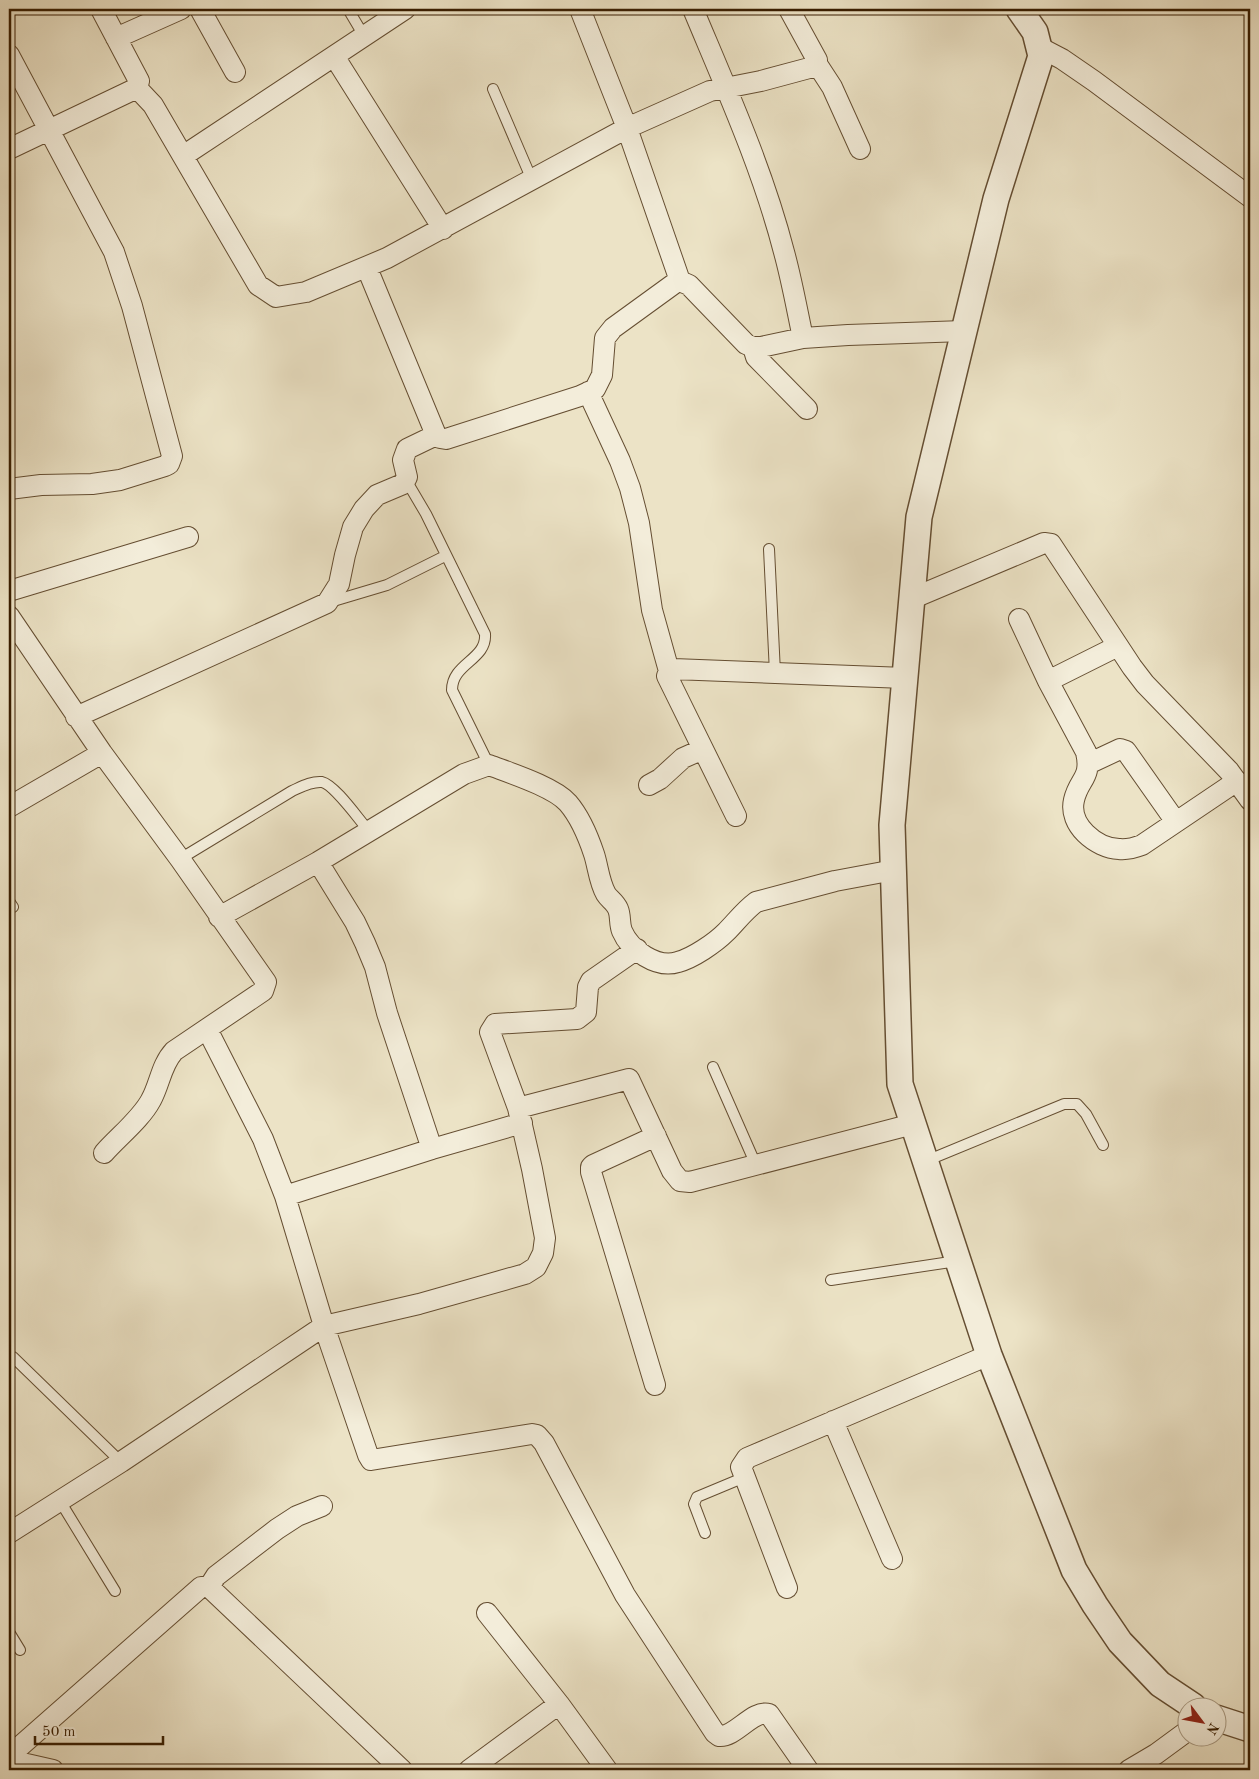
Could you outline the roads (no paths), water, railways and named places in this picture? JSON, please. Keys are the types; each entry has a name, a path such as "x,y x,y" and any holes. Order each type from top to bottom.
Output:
{"street":[{"path":"9,149 137,88 139,81 101,9"},
{"path":"116,38 181,9"},
{"path":"200,9 235,72"},
{"path":"183,156 405,9"},
{"path":"580,9 628,128 680,281"},
{"path":"694,9 726,88 774,217 803,338"},
{"path":"789,9 817,60 817,64 832,87 860,149"},
{"path":"1019,9 1035,32 1041,56 996,200 918,517 892,826 900,1084 989,1355 1074,1570 1120,1642 1146,1672 1179,1696"},
{"path":"1039,47 1062,59 1094,81 1250,197"},
{"path":"9,55 114,252 132,306 172,456 169,464 166,466 120,480 92,484 42,485 9,489"},
{"path":"334,56 443,229"},
{"path":"137,88 153,105 258,285 276,297 306,292 346,274 367,268 443,229 628,128 710,91 813,68 817,64"},
{"path":"367,268 436,435 440,438 451,438 580,396 595,389 602,375 605,338 613,328 680,281 689,285 746,344 753,347 803,338 882,333 964,331"},
{"path":"753,347 756,357 807,409"},
{"path":"588,392 620,461 630,488 638,523 652,610 669,671 667,676 736,816"},
{"path":"76,716 327,603 339,584 344,556 353,527 364,509 377,495 403,484 406,480 408,477 403,460 407,449 436,435"},
{"path":"9,591 188,537"},
{"path":"912,599 1047,542 1054,547 1145,684 1237,781 1250,800"},
{"path":"9,616 102,754 180,859 266,982 263,991 169,1056 156,1089 145,1110 104,1153"},
{"path":"1020,619 1048,681 1086,752 1087,773 1074,800 1074,812 1082,830 1092,838 1103,845 1117,849 1131,849 1142,845 1237,781"},
{"path":"1048,681 1118,646"},
{"path":"669,671 674,669 905,678"},
{"path":"1088,764 1120,749 1126,751 1176,822"},
{"path":"649,785 660,779 683,758 704,750"},
{"path":"9,807 102,754"},
{"path":"220,917 318,862 464,774 489,765 528,779 566,800 576,813 594,854 606,894 613,900 619,912 619,922 624,934 637,949 652,960 664,964 676,963 692,956 724,934 747,908 756,902 835,881 894,870"},
{"path":"318,862 355,922 365,943 432,1149"},
{"path":"9,1533 121,1462 324,1326 419,1304 525,1274 536,1267 543,1253 545,1238 520,1116 490,1032 495,1024 577,1019 586,1012 588,987 591,981 637,949"},
{"path":"207,1029 263,1139 285,1196 324,1326 371,1460 532,1434 537,1436 544,1443 625,1596 715,1733 719,1736 727,1735 761,1714 769,1714 808,1770"},
{"path":"285,1196 432,1149 520,1116 629,1079 672,1171 680,1181 690,1182 913,1124"},
{"path":"655,1385 591,1167 656,1136"},
{"path":"787,1588 741,1467 747,1458 989,1355"},
{"path":"833,1421 892,1559"},
{"path":"208,1587 216,1576 277,1529 297,1516 322,1506"},
{"path":"9,1756 201,1587 208,1587 402,1770"},
{"path":"487,1613 559,1704 607,1770"},
{"path":"469,1770 559,1704"},
{"path":"1226,1721 1250,1729"},
{"path":"1129,1770 1176,1739"},
{"path":"9,1760 53,1770"}],"lane":[{"path":"348,9 364,36"},
{"path":"493,89 532,180"},
{"path":"406,480 426,514 485,634 485,643 479,653 455,676 452,681 452,690 489,765"},
{"path":"769,549 775,673"},
{"path":"327,603 387,585 445,556"},
{"path":"180,859 292,791 310,783 323,782 334,790 368,831"},
{"path":"713,1067 756,1165"},
{"path":"926,1161 1064,1104 1077,1104 1086,1114 1103,1145"},
{"path":"831,1280 958,1261"},
{"path":"13,1357 121,1462"},
{"path":"705,1533 694,1504 697,1497 745,1478"},
{"path":"60,1500 115,1591"},
{"path":"9,1632 20,1650"}]}
